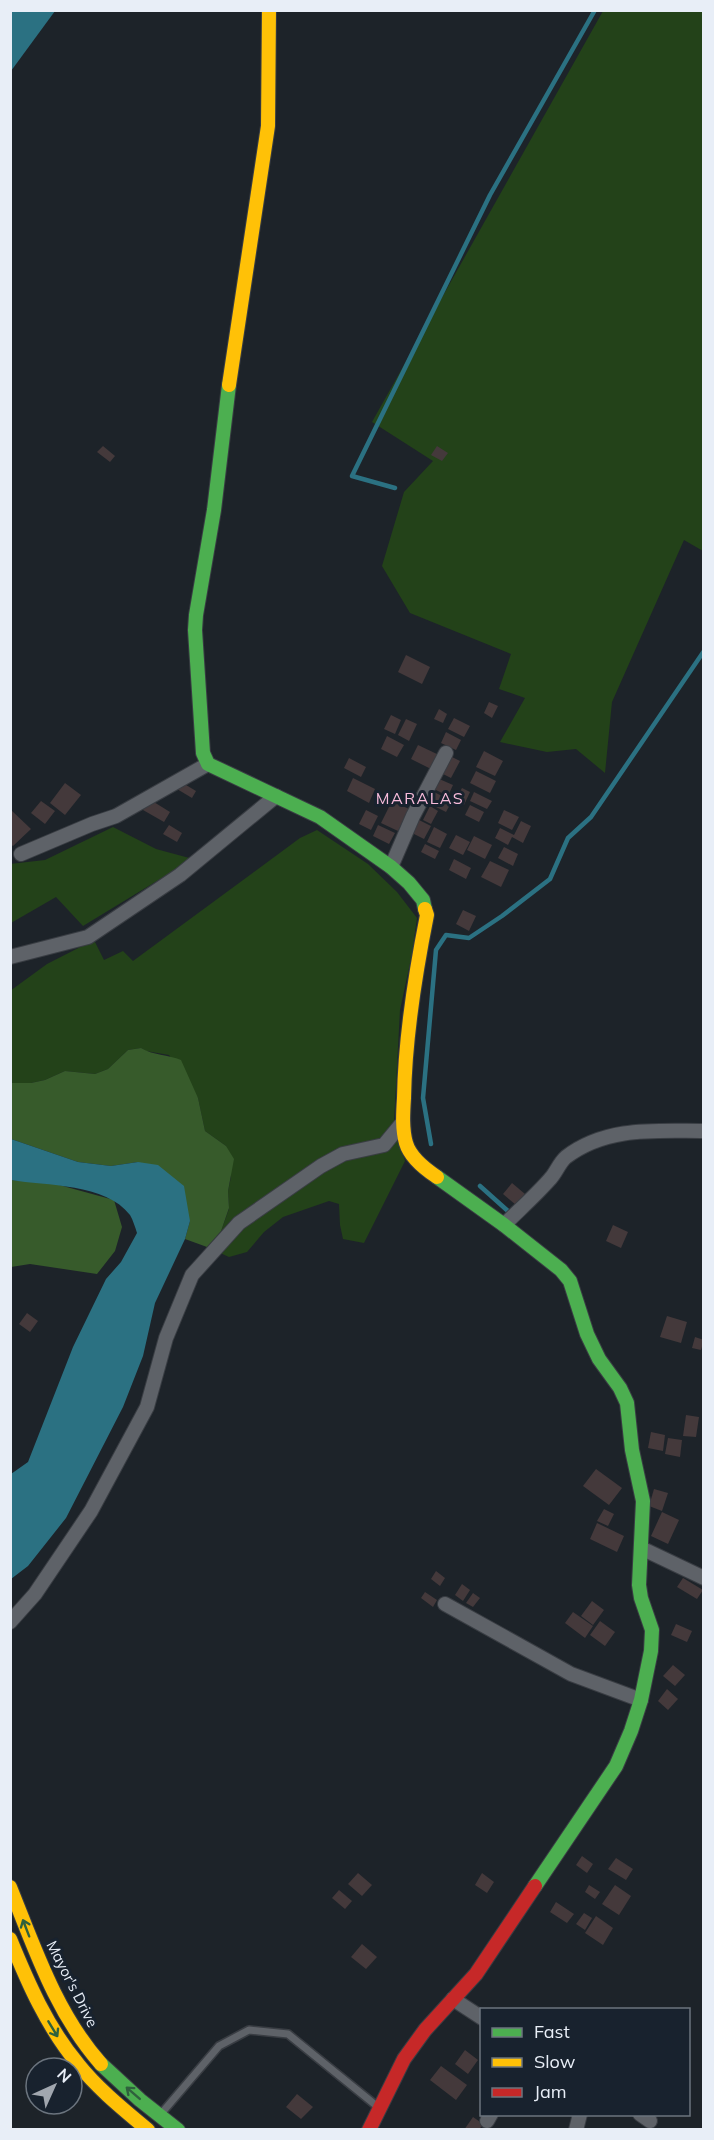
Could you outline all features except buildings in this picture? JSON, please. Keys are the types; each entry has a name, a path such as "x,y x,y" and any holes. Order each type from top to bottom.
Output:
{"street":[{"path":"269,10 268,126 255,221 232,356 215,498 196,615 203,753 208,764 320,817 392,867 423,900 427,915 415,977 404,1075 403,1122 406,1145 412,1155 427,1170 544,1255 570,1281 587,1334 599,1359 620,1388 627,1403 632,1450 643,1501 644,1524 640,1548 639,1585 652,1630 651,1651 641,1701 631,1731 615,1766 476,1974 425,2030 404,2059 369,2130"},
{"path":"392,867 412,816 446,753"},
{"path":"21,854 116,816 208,764"},
{"path":"10,957 88,937 180,875 276,796"},
{"path":"10,1622 35,1594 91,1510 147,1407 166,1338 192,1275 239,1223 321,1166 343,1154 384,1145 403,1122"},
{"path":"504,1224 551,1179 565,1158 597,1141 614,1134 634,1131 704,1131"},
{"path":"640,1548 704,1578"},
{"path":"445,1604 571,1674 641,1701"},
{"name":"Mayor's Drive","path":"10,1887 44,1969 68,2019 83,2042 122,2083 178,2130"},
{"path":"10,1939 52,2028 68,2053 109,2097 148,2130"},
{"path":"27,1977 44,1969"},
{"path":"453,1999 480,2017"}],"lane":[{"path":"160,2115 219,2046 249,2030 288,2034 380,2109"}],"green space":[{"path":"603,11 703,11 703,551 684,540 612,702 605,773 576,749 547,752 500,742 525,698 499,689 511,654 410,613 382,566 404,492 433,461 372,422"},
{"path":"113,827 156,849 193,859 83,926 56,897 11,923 10,864 45,860"},
{"path":"317,830 368,864 397,892 417,918 400,1010 394,1123 405,1161 364,1243 343,1239 339,1204 329,1201 283,1217 264,1232 247,1252 229,1257 207,1247 221,1231 229,1209 228,1191 231,1177 226,1146 205,1131 198,1098 169,1055 141,1048 128,1050 108,1069 95,1074 65,1071 45,1080 11,1083 10,991 47,964 94,940 104,960 123,951 133,961 300,838"},
{"path":"141,1048 181,1060 198,1098 205,1131 226,1146 234,1159 228,1191 229,1208 221,1231 207,1247 185,1239 190,1221 138,1162 111,1166 78,1162 11,1139 10,1083 45,1080 65,1071 95,1074 108,1069 128,1050"},
{"path":"11,1180 52,1183 114,1200 122,1227 115,1251 97,1274 30,1264 11,1267"}],"water":[{"path":"10,11 55,11 11,71"},
{"path":"11,1139 78,1162 111,1166 138,1162 158,1165 184,1186 190,1221 185,1239 155,1303 143,1356 123,1407 66,1518 28,1566 11,1579 11,1474 28,1462 73,1347 106,1279 121,1262 137,1233 130,1215 106,1197 75,1188 11,1180"}],"waterway":[{"path":"395,488 352,476 490,195 595,10"},
{"path":"431,1144 423,1098 436,950 446,935 469,938 550,879 568,838 591,817 704,651"},
{"path":"480,1186 509,1212"}],"traffic: fast":[{"path":"229,385 214,510 196,615 203,753 208,764 320,817 391,867 423,900 425,909"},
{"path":"437,1177 504,1225 561,1270 570,1281 587,1334 599,1359 620,1388 627,1403 632,1450 643,1501 639,1585 652,1630 651,1651 641,1700 616,1766 535,1886"},
{"path":"101,2064 140,2100 178,2130"}],"traffic: slow":[{"path":"229,385 268,126 269,10"},
{"path":"425,909 427,915 409,1029 403,1127 406,1143 414,1158 437,1177"},
{"path":"10,1887 59,2002 71,2024 101,2064"},
{"path":"10,1939 39,2004 67,2050 102,2090 148,2130"}],"traffic: jam":[{"path":"369,2130 404,2059 425,2030 476,1974 535,1886"}],"district":[{"name":"MARALAS","path":"420,798"}]}
